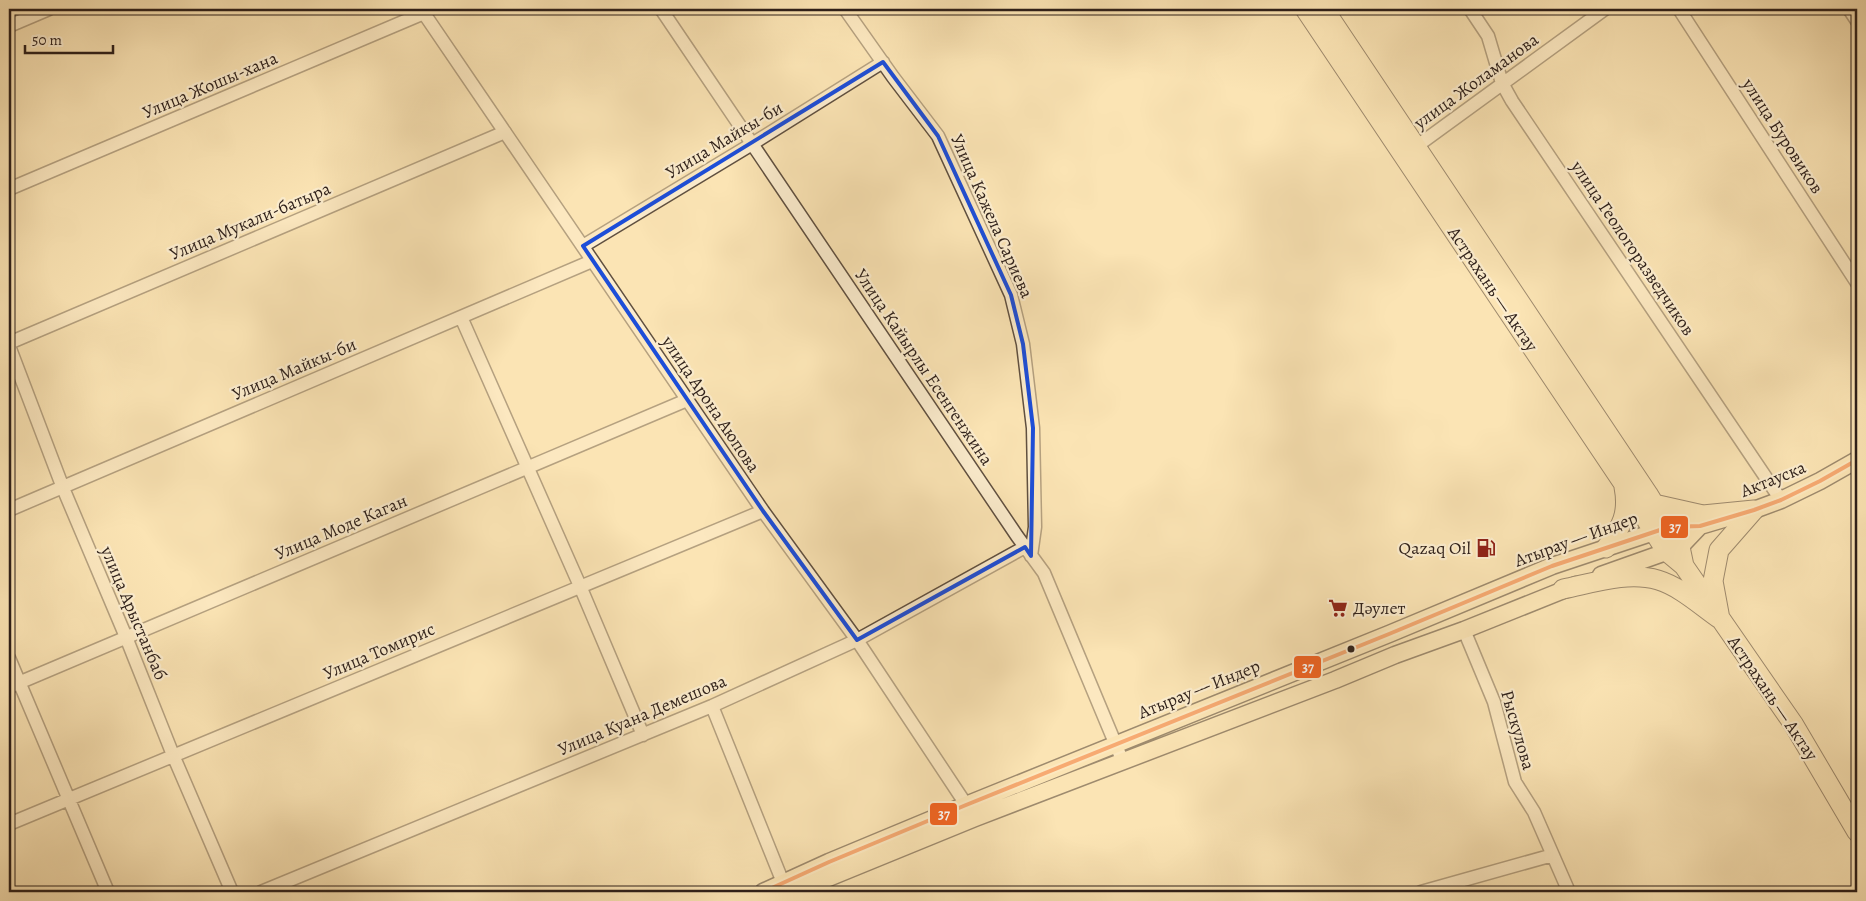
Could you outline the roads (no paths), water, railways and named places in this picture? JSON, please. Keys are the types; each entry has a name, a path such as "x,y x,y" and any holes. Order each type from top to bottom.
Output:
{"highway":[{"name":"Астрахань — Актау","path":"1305,9 1623,483 1661,530 1720,620 1794,724 1857,832"},
{"name":"Астрахань — Актау","path":"1324,9 1654,504 1661,530"},
{"path":"1606,548 1616,535 1625,516 1627,501 1623,483"},
{"path":"1654,504 1703,515 1754,510"},
{"path":"1720,620 1713,581 1719,550 1754,510"},
{"path":"1563,589 1609,580 1646,577 1660,580 1680,591 1720,620"}],"main road":[{"name":"Актауска","path":"1661,530 1700,526 1754,510 1781,500 1857,460"},
{"name":"Актауска","path":"1673,549 1700,526"},
{"name":"Атырау — Индер","path":"763,892 788,890 971,811 1116,744 1552,566 1661,530"},
{"name":"Атырау — Индер","path":"971,811 1123,762 1395,655 1464,630 1563,589 1673,549"}],"street":[{"path":"9,26 49,9"},
{"name":"Улица Кайырлы Есенгенжина","path":"661,9 1044,573 1123,762"},
{"name":"Улица Кажела Сариева","path":"845,9 938,136 1011,295 1023,344 1033,428 1035,527 1028,552"},
{"name":"улица Геологоразведчиков","path":"1470,9 1488,36 1502,83 1781,500"},
{"name":"улица Жоламанова","path":"1416,146 1605,9"},
{"name":"улица Буровиков","path":"1678,9 1857,283"},
{"path":"1849,9 1857,21"},
{"name":"улица Арона Аюпова","path":"422,11 763,511 857,640 971,811"},
{"name":"Улица Жошы-хана","path":"9,189 422,11"},
{"name":"Улица Майкы-би","path":"582,246 752,144 883,62"},
{"name":"Улица Мукали-батыра","path":"9,345 505,132"},
{"name":"Улица Майкы-би","path":"9,510 592,261"},
{"path":"460,317 528,467 643,734"},
{"name":"улица Арыстанбаб","path":"9,345 63,488 173,755 232,892"},
{"name":"Улица Моде Каган","path":"14,684 687,400"},
{"name":"Улица Томирис","path":"9,824 763,511"},
{"name":"Улица Куана Демешова","path":"261,892 712,706 857,640 1028,552"},
{"name":"Рыскулова","path":"1464,630 1494,702 1515,782 1534,812 1569,892"},
{"path":"9,658 14,684 68,798 108,892"},
{"path":"712,706 788,890"},
{"path":"1421,892 1553,855"}],"place":[{"name":"Qazaq Oil","path":"1486,548"},
{"name":"Дәулет","path":"1338,608"}]}
